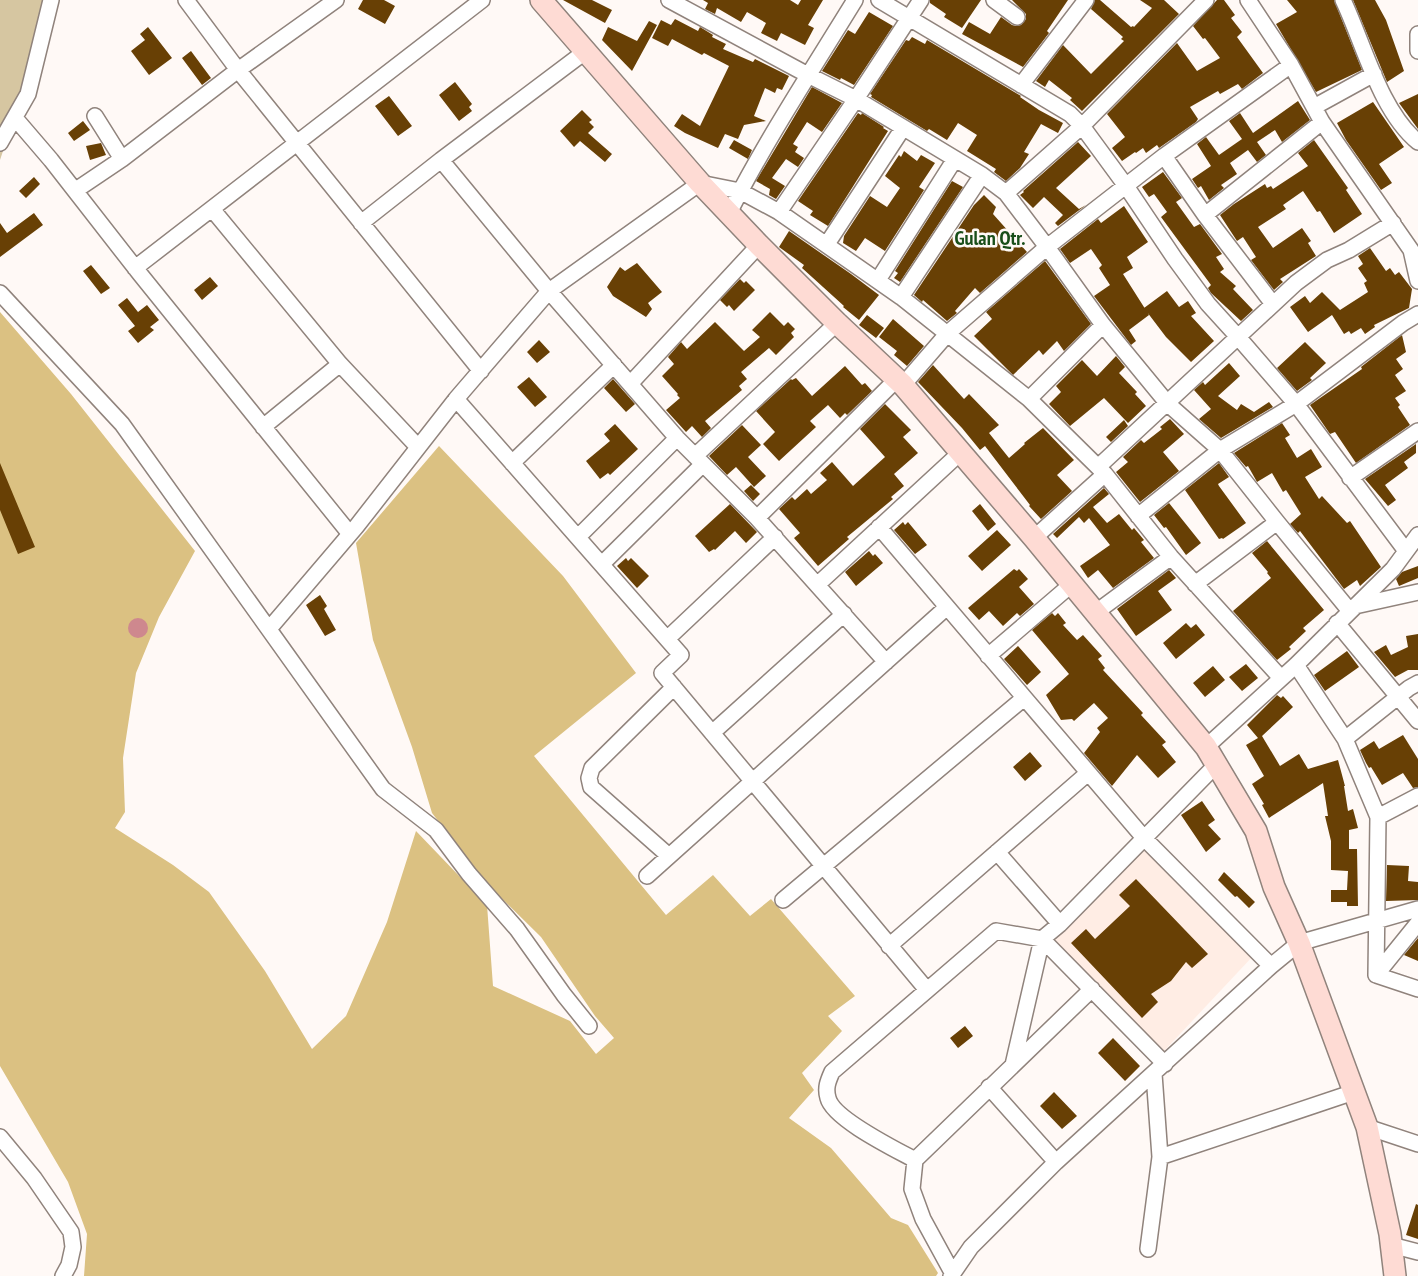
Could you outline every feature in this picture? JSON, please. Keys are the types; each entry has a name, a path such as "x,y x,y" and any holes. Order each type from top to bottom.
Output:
{"street":[{"path":"0,143 28,94 50,0"},
{"path":"186,0 238,70 481,371"},
{"path":"76,190 122,160 320,5 336,0"},
{"path":"135,268 482,0"},
{"path":"541,0 700,183 837,324 900,382 1034,538 1206,746 1256,831 1274,887 1299,943 1367,1127 1391,1245 1395,1276"},
{"path":"669,0 856,99 982,175 1006,193 1103,325 1168,404 1220,450 1277,522 1352,608"},
{"path":"729,213 808,75 856,0"},
{"path":"879,0 1070,114 1082,126 1208,304 1296,404 1406,551"},
{"path":"779,212 921,0"},
{"path":"994,0 1017,17"},
{"path":"1006,193 1082,126 1206,0"},
{"path":"1248,0 1291,65 1322,122 1411,250 1418,282"},
{"path":"1343,0 1374,74 1392,111 1418,142"},
{"path":"1021,85 1080,2"},
{"path":"1418,34 1418,51"},
{"path":"361,222 586,51"},
{"path":"757,518 900,382 948,333 1047,247 1164,156 1291,65"},
{"path":"1314,107 1374,74"},
{"path":"95,116 122,160"},
{"path":"15,118 76,190 135,268 350,534"},
{"path":"1205,215 1322,122"},
{"path":"827,244 903,128"},
{"path":"1164,156 1205,215 1273,304"},
{"path":"878,280 955,159"},
{"path":"441,160 549,291 677,438 775,537 886,662"},
{"path":"901,297 982,175"},
{"path":"269,629 350,534 456,399 549,291 700,183 740,191 779,212 901,297 1028,398 1102,471 1171,557 1281,678"},
{"path":"212,209 340,364 418,447"},
{"path":"1034,538 1168,404 1296,283 1327,260 1349,250 1393,223"},
{"path":"630,384 759,245"},
{"path":"0,293 122,424 383,789 436,830 469,874 517,929 564,995 589,1026"},
{"path":"1138,516 1220,450 1296,404 1403,323 1418,314"},
{"path":"602,564 699,460 837,324"},
{"path":"1028,398 1103,325"},
{"path":"263,427 340,364"},
{"path":"512,463 614,366"},
{"path":"456,399 681,655 662,673 927,990"},
{"path":"1350,478 1418,431"},
{"path":"578,537 677,438"},
{"path":"817,585 961,452"},
{"path":"1195,584 1277,522"},
{"path":"879,527 1144,838 1271,966"},
{"path":"1206,746 1296,664 1393,569 1418,535"},
{"path":"667,639 775,537"},
{"path":"1095,613 1171,557"},
{"path":"1383,578 1395,597"},
{"path":"988,656 1072,584"},
{"path":"1352,608 1418,592"},
{"path":"647,876 947,607"},
{"path":"712,733 844,614"},
{"path":"1337,623 1418,721"},
{"path":"1296,664 1345,739 1378,817 1376,975"},
{"path":"1345,739 1409,688 1418,684"},
{"path":"669,856 591,787 589,778 592,768 674,687"},
{"path":"783,900 1024,698"},
{"path":"1013,1065 1042,939 1060,924 1216,765"},
{"path":"889,946 1088,773"},
{"path":"1378,817 1418,796"},
{"path":"998,852 1060,924"},
{"path":"1092,989 915,1160 912,1189 923,1219 952,1275 971,1246 1056,1162 1271,966 1299,943 1418,910"},
{"path":"1376,975 1418,923"},
{"path":"915,1160 871,1136 838,1113 828,1100 827,1084 832,1072 996,930 1042,939 1092,989 1160,1069 1160,1157 1148,1249"},
{"path":"1376,975 1418,990"},
{"path":"989,1087 1056,1162"},
{"path":"1160,1157 1354,1092"},
{"path":"1367,1127 1418,1144"},
{"path":"0,1137 34,1178 71,1232 73,1247 69,1266 63,1276"},
{"path":"1391,1245 1418,1252"}],"shaded area":[{"path":"0,0 43,0 22,94 0,160"},
{"path":"0,312 71,394 195,551 159,617 136,673 123,758 125,812 115,828 173,865 209,892 265,971 312,1049 346,1016 387,922 416,831 487,905 493,986 570,1021 596,1054 614,1038 595,1016 541,937 488,885 432,813 412,747 373,640 356,543 439,446 563,576 636,673 534,756 666,915 713,875 750,916 771,899 855,996 828,1016 842,1031 802,1073 814,1090 789,1118 831,1148 891,1218 908,1225 938,1273 936,1276 84,1276 87,1234 68,1182 0,1066"},
{"path":"134,618 142,618 148,624 148,632 142,638 134,638 128,632 128,624"},
{"path":"1144,848 1253,956 1164,1051 1052,940"}],"building":[{"path":"363,0 384,0 395,6 385,24 358,9"},
{"path":"563,0 592,0 612,10 605,23"},
{"path":"703,0 790,0 798,5 801,0 823,0 808,25 814,28 805,45 781,33 777,41 761,33 766,23 747,12 741,22 717,8 715,14 705,9 708,3"},
{"path":"930,0 981,0 962,28 944,17 946,14 930,3"},
{"path":"1012,0 1068,0 1047,31 1049,33 1023,67 962,34 969,22 990,34 1001,17 1012,25 1021,25 1026,19 1026,14"},
{"path":"1095,0 1100,0 1131,27 1134,27 1152,8 1140,0 1164,0 1179,14 1082,111 1070,100 1072,98 1049,80 1045,87 1036,81 1063,45 1091,74 1124,41 1121,39 1123,37 1091,9"},
{"path":"1217,0 1224,0 1235,15 1231,18 1242,32 1237,37 1263,73 1242,89 1238,84 1220,94 1218,91 1190,107 1198,119 1196,122 1159,148 1157,145 1146,153 1143,148 1122,161 1112,148 1125,137 1107,114 1177,43 1197,71 1220,58 1193,26"},
{"path":"1287,0 1334,0 1362,70 1316,92 1276,24 1297,12"},
{"path":"1353,0 1375,0 1386,20 1404,71 1387,82"},
{"path":"869,12 893,26 854,85 822,71 848,30 855,34"},
{"path":"675,19 698,31 700,27 713,35 712,37 726,44 723,49 753,62 755,59 789,76 782,90 777,88 775,93 765,88 754,116 766,121 744,125 738,139 725,134 718,148 674,126 682,114 700,126 729,66 704,53 702,55 672,39 668,46 652,38 661,20 671,25"},
{"path":"649,21 657,25 632,71 602,40 608,27 637,41"},
{"path":"148,27 172,58 149,75 131,51 145,40 140,34"},
{"path":"912,37 925,44 927,40 1063,123 1058,133 1041,124 1024,152 1029,154 1020,168 1006,181 994,172 996,169 967,151 977,135 958,123 947,140 929,129 927,131 871,97 872,95 870,94 906,40 909,41"},
{"path":"191,51 211,78 202,85 182,58"},
{"path":"455,82 472,104 469,107 472,111 459,121 439,95"},
{"path":"812,87 842,103 822,132 807,122 793,144 798,147 795,152 804,158 798,167 786,159 772,178 785,186 776,199 769,195 770,189 756,181"},
{"path":"1418,94 1418,129 1399,103"},
{"path":"389,96 412,126 398,136 375,106"},
{"path":"1298,101 1310,120 1282,142 1275,130 1257,142 1266,155 1257,162 1248,150 1230,163 1237,174 1221,185 1224,188 1209,200 1201,186 1198,188 1192,179 1211,166 1197,144 1206,137 1219,155 1242,139 1229,121 1240,113 1253,133"},
{"path":"1373,102 1404,147 1379,164 1392,183 1381,190 1346,140 1337,123"},
{"path":"582,110 592,120 589,122 594,127 588,133 612,154 605,162 580,141 574,147 560,131"},
{"path":"858,113 861,115 862,113 888,131 828,226 810,215 813,211 798,201"},
{"path":"83,121 90,130 74,141 68,133"},
{"path":"734,140 752,150 748,159 729,148"},
{"path":"1314,140 1348,188 1346,190 1362,214 1334,233 1320,211 1317,212 1303,191 1283,205 1286,209 1258,227 1273,248 1302,228 1311,241 1308,243 1316,256 1280,279 1283,282 1274,290 1251,260 1256,257 1243,237 1237,241 1220,215 1265,184 1267,188 1271,186 1273,189 1308,166 1298,153"},
{"path":"1078,142 1091,156 1056,188 1079,209 1086,205 1058,226 1055,223 1063,215 1044,197 1033,208 1020,195"},
{"path":"101,143 106,155 90,160 86,146"},
{"path":"904,151 917,161 921,155 935,163 919,187 924,190 885,251 865,238 856,251 843,243 844,236 870,196 887,207 900,188 885,176 899,155 901,157"},
{"path":"1163,172 1182,198 1176,202 1194,227 1200,224 1222,254 1216,257 1224,269 1220,272 1236,286 1233,289 1253,310 1241,321 1211,293 1208,288 1211,285 1161,217 1167,212 1154,194 1149,197 1142,187"},
{"path":"34,177 40,184 26,198 19,191"},
{"path":"952,181 963,187 900,282 894,278 898,273 895,271"},
{"path":"984,195 996,207 993,214 1027,252 980,293 975,288 955,311 957,313 947,321 923,300 922,302 914,295 974,205"},
{"path":"1124,206 1148,242 1127,257 1133,268 1123,274 1149,315 1129,330 1136,341 1131,345 1094,296 1110,285 1099,268 1102,265 1091,249 1070,263 1060,249 1098,219 1101,223"},
{"path":"34,213 43,225 0,257 0,223 7,233"},
{"path":"789,231 879,295 859,320 802,268 804,265 779,247"},
{"path":"1370,248 1386,271 1390,268 1395,275 1399,272 1412,289 1409,308 1374,325 1375,327 1365,334 1361,328 1351,334 1349,331 1344,334 1332,315 1308,332 1290,307 1305,296 1310,303 1322,292 1340,310 1368,292 1364,283 1367,281 1358,268 1363,264 1358,256"},
{"path":"1045,261 1091,324 1064,351 1057,341 1043,355 1039,350 1013,375 974,336 992,319 986,312"},
{"path":"637,263 662,292 648,303 652,309 646,317 613,296 607,287 620,267 625,271"},
{"path":"91,265 110,288 101,294 83,271"},
{"path":"210,277 218,286 202,300 194,290"},
{"path":"740,279 744,283 746,281 755,290 734,311 729,305 727,307 720,300"},
{"path":"1167,291 1179,307 1188,301 1196,313 1191,316 1214,341 1191,362 1166,337 1144,308"},
{"path":"127,298 138,312 147,305 159,320 150,327 154,330 138,343 128,331 135,326 118,305"},
{"path":"770,312 784,326 788,322 795,329 791,333 794,337 776,355 769,348 741,372 747,379 739,386 742,390 705,421 711,428 702,437 692,426 686,432 666,410 680,398 662,376 674,364 668,357 681,342 687,349 715,322 744,351 760,337 752,330"},
{"path":"867,315 884,328 876,338 859,325"},
{"path":"893,319 924,346 907,366 894,355 897,351 879,337"},
{"path":"1402,335 1406,352 1396,359 1403,369 1395,375 1406,391 1395,398 1400,405 1398,407 1410,425 1356,463 1335,432 1330,434 1310,405 1362,369 1361,367"},
{"path":"539,340 550,352 537,363 527,352"},
{"path":"1305,342 1326,363 1310,378 1312,380 1297,391 1277,368"},
{"path":"1116,356 1125,367 1119,373 1137,392 1135,394 1146,406 1128,423 1104,398 1070,426 1049,404 1061,392 1056,386 1082,360 1097,376"},
{"path":"1229,363 1240,376 1218,396 1237,410 1241,404 1254,412 1269,402 1273,407 1221,438 1199,419 1211,409 1194,390 1203,382 1205,385"},
{"path":"933,365 964,399 969,394 999,425 989,433 1009,458 1043,428 1074,460 1057,475 1072,491 1041,519 1029,506 985,446 980,450 962,428 918,382"},
{"path":"845,366 862,385 865,383 872,391 847,415 845,413 840,418 828,405 810,421 816,427 779,461 763,444 775,432 756,411 791,379 796,378 812,396"},
{"path":"529,377 547,397 535,407 517,387"},
{"path":"613,379 635,404 626,412 604,388"},
{"path":"885,404 911,430 903,437 918,453 894,474 904,486 891,497 893,499 847,537 849,539 818,566 794,538 800,533 779,509 792,497 795,500 807,489 811,494 827,480 820,473 832,462 853,486 885,457 860,429"},
{"path":"1170,419 1184,434 1163,452 1179,471 1140,502 1116,472 1128,462 1123,457 1141,440 1144,443 1162,429 1160,427"},
{"path":"1124,420 1128,426 1111,442 1106,437"},
{"path":"1282,423 1290,435 1285,438 1297,458 1311,449 1322,467 1305,477 1319,499 1322,496 1347,523 1350,521 1381,567 1360,586 1357,580 1344,589 1300,531 1298,533 1290,524 1301,514 1286,490 1283,492 1272,473 1257,482 1248,466 1246,467 1234,453"},
{"path":"615,424 638,449 610,475 608,473 600,479 586,461 610,441 604,434"},
{"path":"742,425 761,445 748,457 766,476 754,487 736,467 727,475 709,456"},
{"path":"1416,444 1416,453 1404,462 1408,468 1385,485 1396,500 1388,506 1365,479"},
{"path":"0,463 35,547 18,554 0,510"},
{"path":"1219,463 1229,477 1218,484 1246,523 1223,539 1219,539 1185,490"},
{"path":"751,485 760,494 753,501 744,491"},
{"path":"1104,488 1109,494 1093,507 1107,523 1119,514 1132,530 1134,528 1144,540 1141,542 1154,558 1113,588 1098,570 1088,578 1080,566 1110,545 1089,518 1084,523 1079,517 1057,538 1053,534"},
{"path":"1169,503 1201,543 1186,555 1166,527 1164,528 1154,515"},
{"path":"730,504 757,532 746,543 735,531 715,550 709,552 695,536"},
{"path":"980,504 996,524 988,531 972,511"},
{"path":"903,522 905,525 908,522 927,545 915,554 894,530"},
{"path":"997,530 1011,545 982,571 968,556"},
{"path":"1267,541 1324,610 1303,628 1306,631 1289,647 1291,649 1277,660 1233,611 1271,578 1252,553"},
{"path":"869,551 873,556 875,554 883,563 856,586 845,572"},
{"path":"626,558 628,561 631,558 649,576 637,588 617,566"},
{"path":"1418,566 1418,578 1399,586 1396,579 1402,572"},
{"path":"1014,569 1017,571 1019,569 1028,579 1019,587 1034,604 1020,616 1017,613 1003,626 989,611 979,620 968,608"},
{"path":"1169,570 1176,578 1158,591 1172,610 1136,636 1117,609"},
{"path":"320,595 327,606 324,609 336,630 325,636 306,605"},
{"path":"1052,613 1055,616 1058,613 1066,623 1063,625 1077,640 1083,635 1102,656 1098,659 1105,668 1103,670 1143,713 1141,715 1166,742 1162,745 1176,762 1158,778 1137,755 1112,786 1084,753 1100,732 1097,728 1108,718 1094,703 1074,721 1072,719 1061,720 1046,695 1069,674 1032,630"},
{"path":"1186,623 1191,628 1196,624 1205,635 1176,659 1163,643"},
{"path":"1418,634 1418,670 1408,670 1395,677 1374,652 1386,645 1391,655 1408,647 1406,636"},
{"path":"1018,646 1041,672 1027,685 1004,659"},
{"path":"1347,651 1359,667 1325,691 1314,675"},
{"path":"1246,664 1258,678 1242,691 1229,677"},
{"path":"1213,666 1225,680 1205,697 1193,683"},
{"path":"1277,695 1281,698 1283,696 1293,707 1262,736 1280,766 1299,754 1308,769 1338,760 1345,786 1348,811 1353,809 1358,828 1349,830 1349,849 1357,849 1358,906 1347,906 1347,902 1331,902 1331,890 1347,890 1348,871 1331,870 1331,841 1325,816 1328,816 1323,783 1269,818 1262,805 1264,804 1252,784 1264,776 1246,745 1258,738 1247,725"},
{"path":"1403,735 1418,759 1418,787 1413,788 1403,773 1382,785 1371,767 1369,768 1360,750 1374,741 1379,749"},
{"path":"1030,752 1042,766 1025,781 1013,767"},
{"path":"1202,801 1215,820 1208,825 1221,839 1206,852 1181,815"},
{"path":"1387,865 1409,866 1408,881 1418,882 1418,900 1386,901"},
{"path":"1224,872 1255,902 1249,908 1218,880"},
{"path":"1136,879 1208,954 1192,968 1186,962 1171,981 1151,994 1158,1002 1142,1018 1071,943 1086,929 1095,939 1130,906 1119,895"},
{"path":"1418,938 1418,961 1404,955"},
{"path":"965,1026 973,1036 958,1048 950,1038"},
{"path":"1113,1038 1140,1066 1125,1081 1098,1053"},
{"path":"1054,1092 1077,1116 1062,1129 1040,1106"},
{"path":"1416,1204 1418,1205 1418,1239 1406,1235"}],"district":[{"name":"Gulan Qtr.","path":"990,238"}]}
